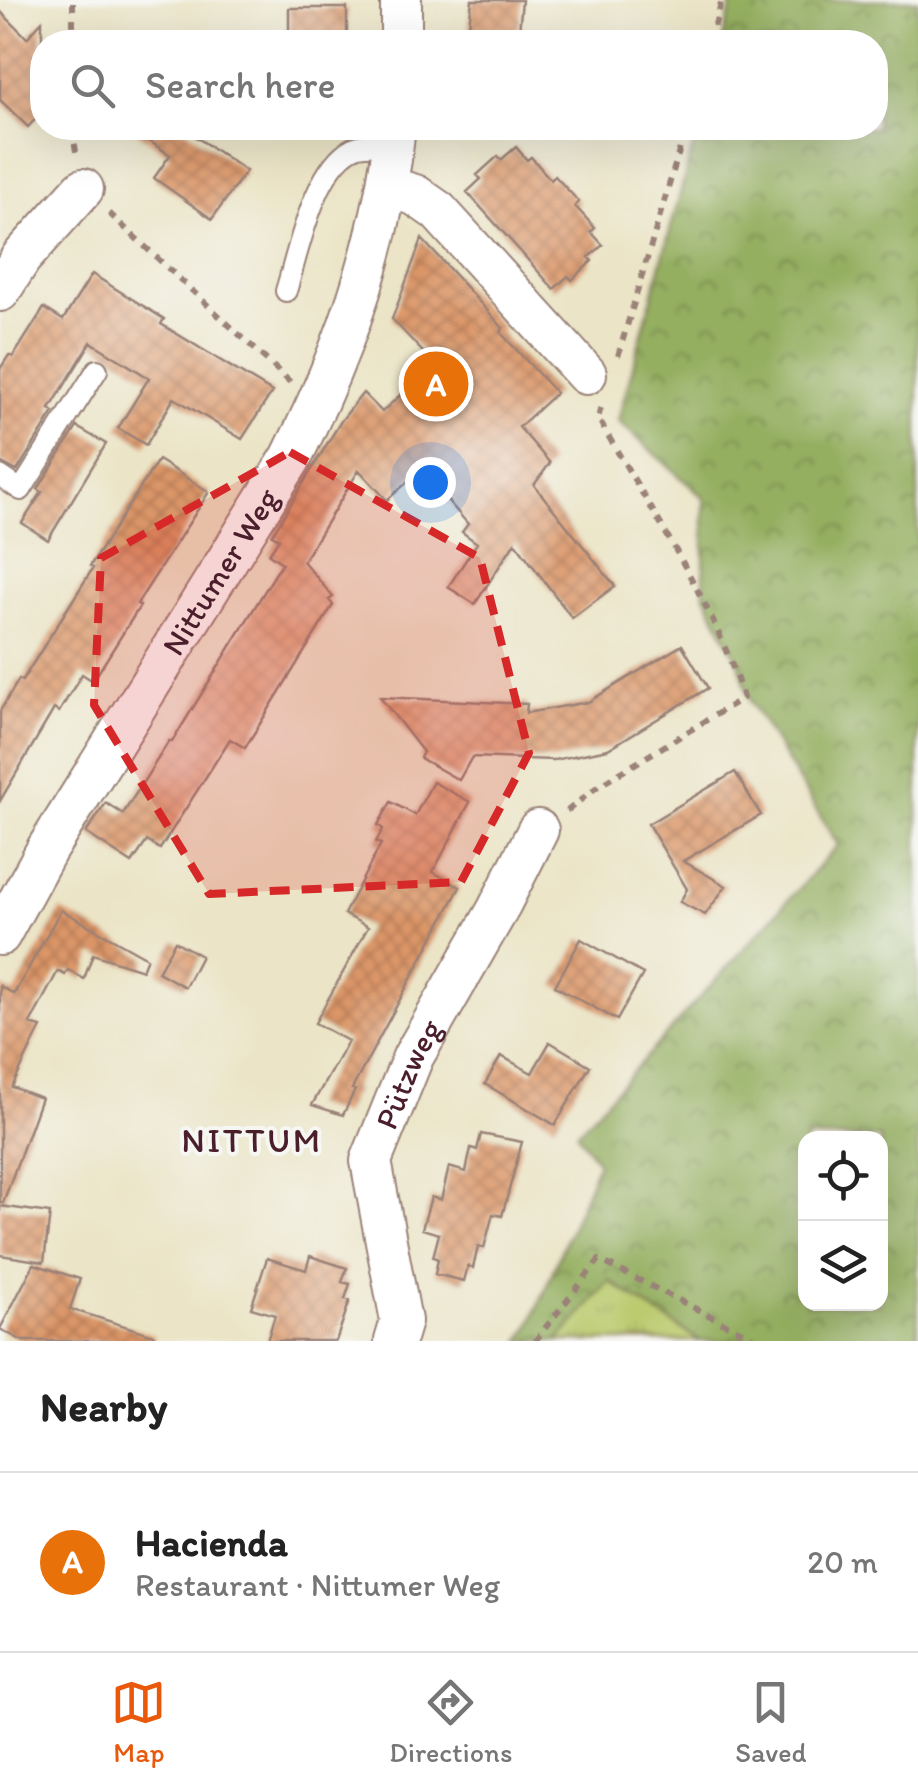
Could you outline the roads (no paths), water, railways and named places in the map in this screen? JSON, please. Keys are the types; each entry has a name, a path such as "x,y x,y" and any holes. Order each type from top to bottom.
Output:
{"street":[{"path":"401,0 401,30"},
{"name":"Nittumer Weg","path":"0,935 46,850 291,458 317,407 356,306 388,187 394,140"},
{"path":"388,187 416,195 438,211 601,367"},
{"path":"0,292 21,258 83,188"},
{"name":"Pützweg","path":"395,1341 402,1321 371,1161 413,1057 497,911 538,830"}],"lane":[{"path":"286,292 319,189 331,169 354,147 379,140"},
{"path":"0,476 22,490 96,370"}],"place":[{"name":"Hacienda","path":"436,384"}],"district":[{"name":"NITTUM","path":"252,1140"}]}
